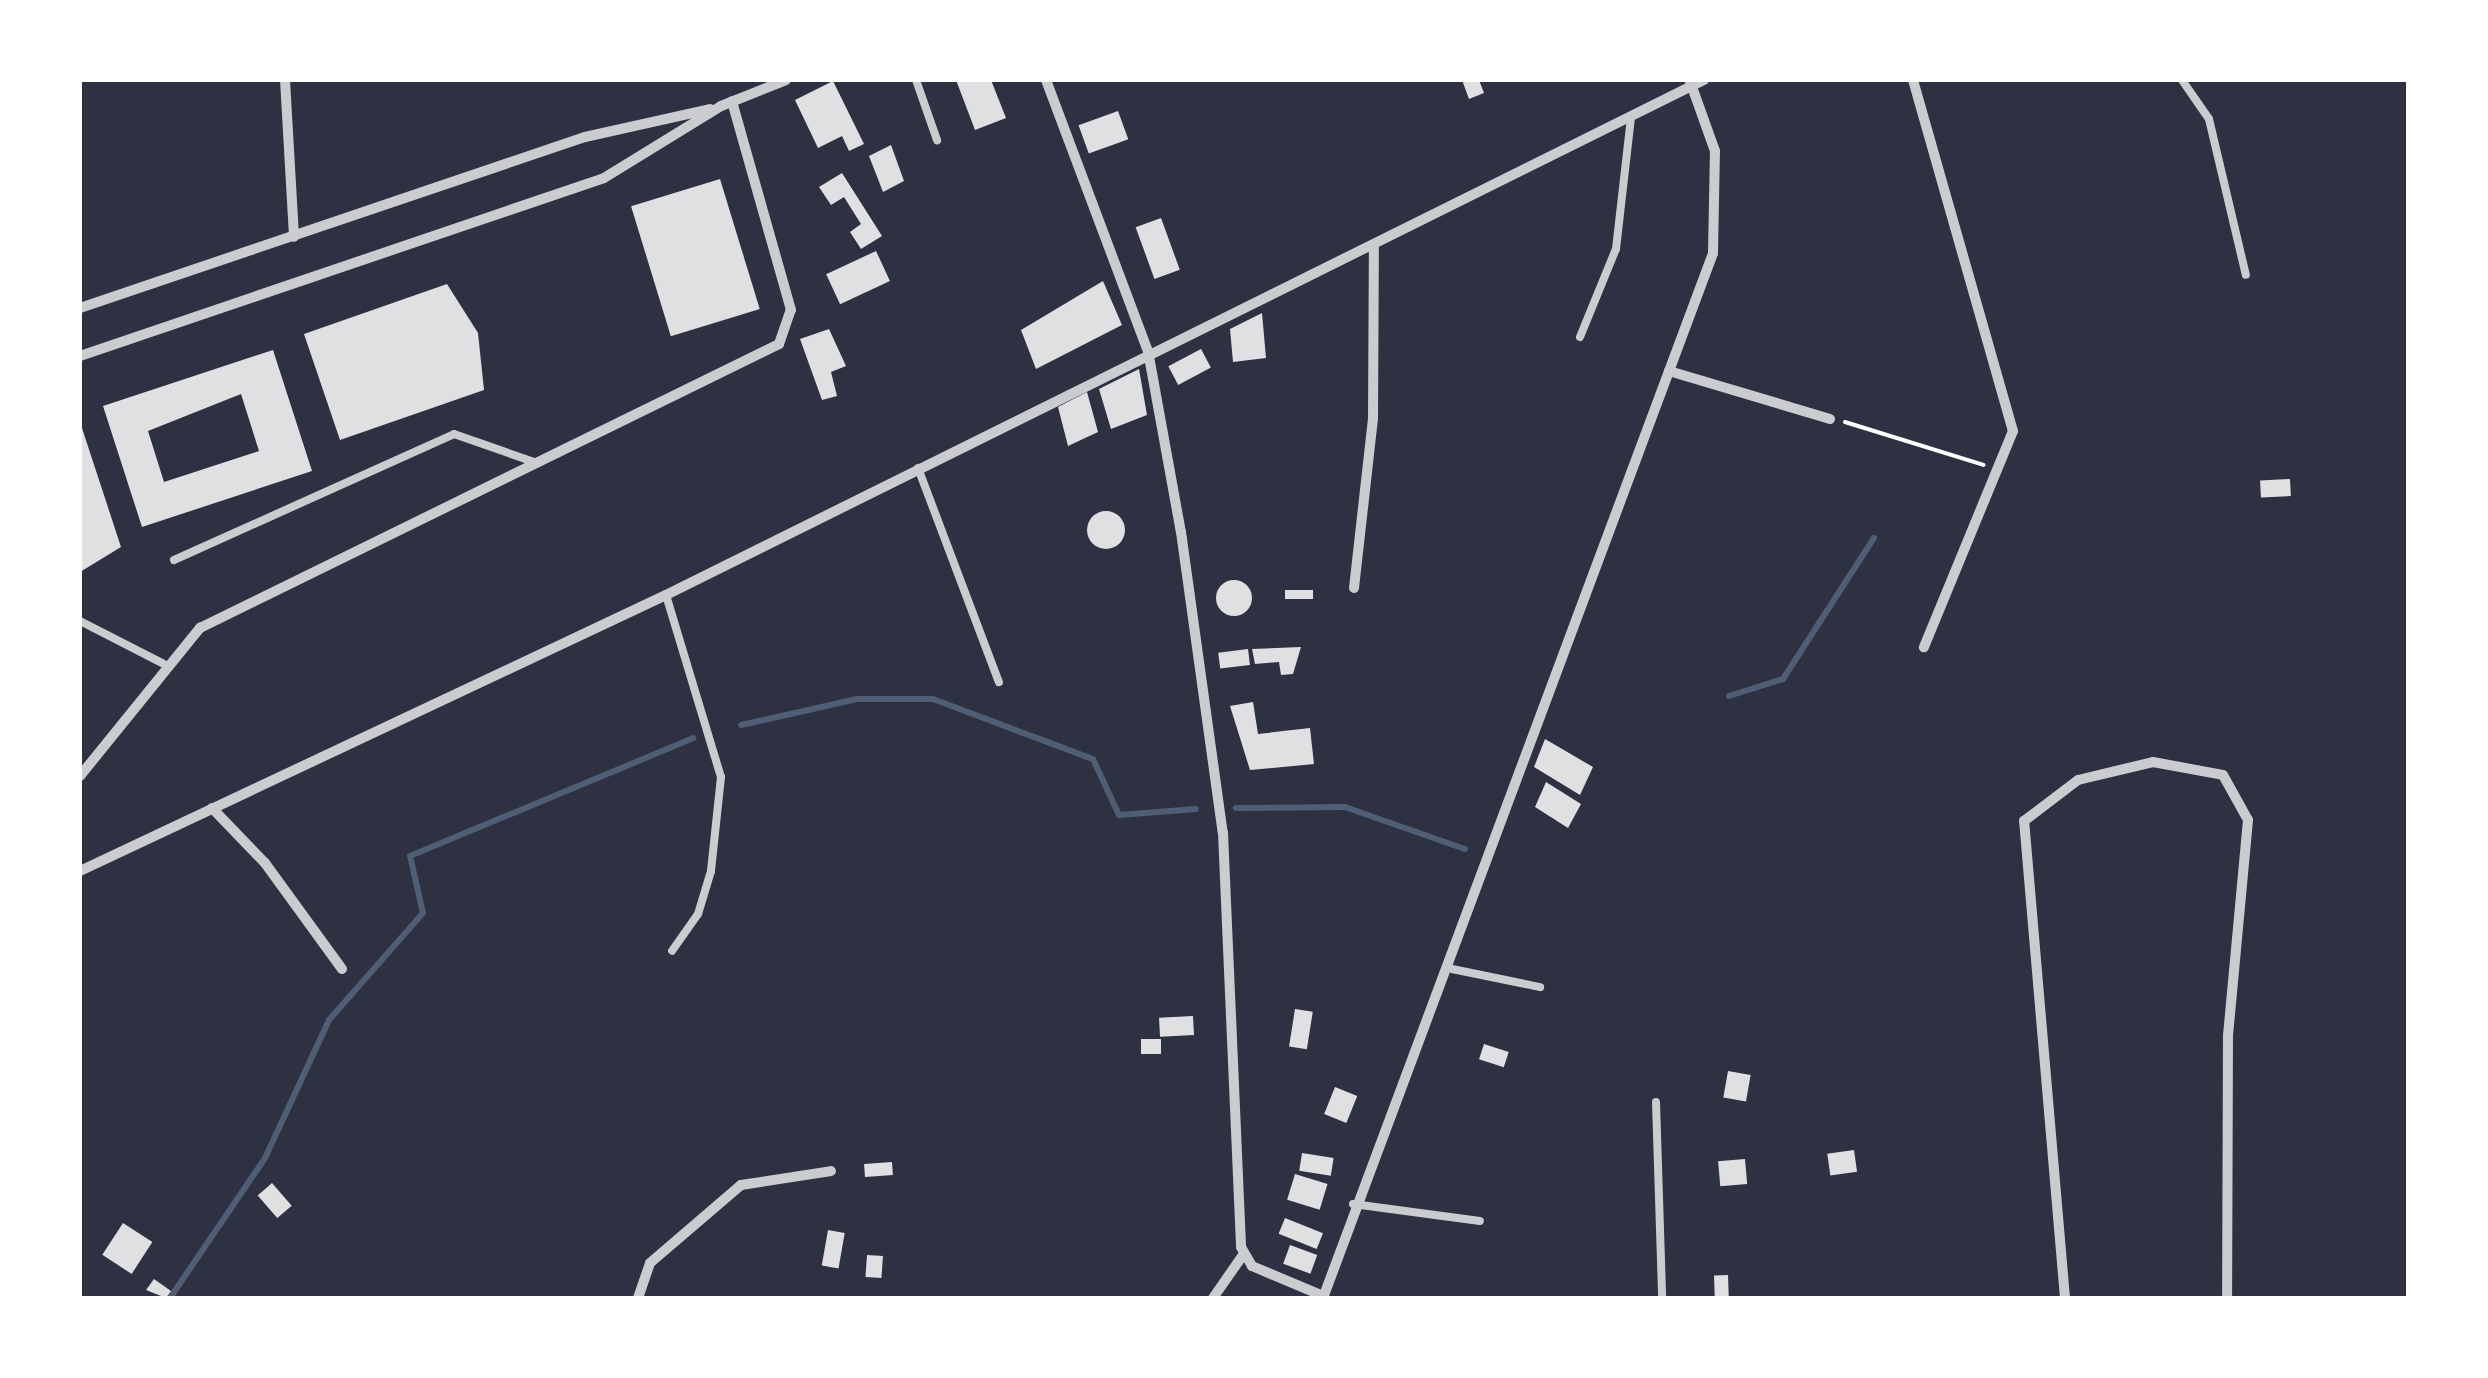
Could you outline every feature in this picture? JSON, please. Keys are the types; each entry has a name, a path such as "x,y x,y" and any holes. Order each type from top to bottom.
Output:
{"street":[{"path":"285,80 294,237"},
{"path":"80,356 604,178 727,104 786,80"},
{"path":"1046,80 1148,351 1221,814 1243,1255 1212,1298"},
{"path":"1913,80 2012,420 1997,469 1924,647"},
{"path":"80,871 666,594 1695,82 1720,199 1713,253 1452,969 1354,1204 1323,1297 1243,1255"},
{"path":"80,308 585,137 727,104"},
{"path":"80,776 164,664 200,628 536,463 790,331 764,195 727,104"},
{"path":"1354,588 1373,418 1374,245"},
{"path":"1668,371 1830,419"},
{"path":"2065,1298 2024,821 2078,780 2153,762 2224,776 2243,796 2225,1134 2228,1298"},
{"path":"212,808 266,863 342,970"},
{"path":"638,1298 650,1263 741,1185 831,1171"}],"lane":[{"path":"916,80 937,140"},
{"path":"2182,80 2209,119 2246,275"},
{"path":"1580,337 1616,250 1630,117"},
{"path":"174,560 454,434 536,463"},
{"path":"918,468 999,682"},
{"path":"666,594 720,777 711,871 698,914 672,951"},
{"path":"80,621 164,664"},
{"path":"1452,969 1540,987"},
{"path":"1656,1102 1662,1298"},
{"path":"1354,1204 1480,1221"}],"path":[{"path":"1861,426 1997,469"}],"building":[{"path":"956,80 991,80 1006,118 975,130"},
{"path":"1462,80 1479,80 1484,93 1469,99"},
{"path":"833,81 864,144 849,151 842,136 818,148 795,100"},
{"path":"1118,111 1128,139 1089,154 1079,125"},
{"path":"891,145 904,181 883,192 869,156"},
{"path":"842,173 882,236 861,249 850,232 861,224 844,197 831,205 819,187"},
{"path":"720,179 760,309 671,336 631,206"},
{"path":"1161,218 1180,270 1154,279 1136,227"},
{"path":"876,251 890,281 840,304 826,274"},
{"path":"1103,281 1122,325 1036,369 1021,330"},
{"path":"447,284 478,333 484,390 340,440 304,334"},
{"path":"1262,313 1266,358 1233,362 1230,329"},
{"path":"829,329 846,366 831,372 837,396 822,400 800,339"},
{"path":"1201,349 1211,368 1178,385 1168,366"},
{"path":"273,350 312,471 142,527 103,406","holes":["241,394 259,451 164,482 148,431"]},
{"path":"1139,369 1147,415 1111,429 1099,389"},
{"path":"1087,392 1098,432 1068,446 1058,407"},
{"path":"80,422 121,547 80,572"},
{"path":"2290,479 2291,496 2261,498 2260,481"},
{"path":"1106,511 1119,517 1125,530 1119,543 1106,549 1093,543 1087,530 1093,517"},
{"path":"1234,580 1247,585 1252,598 1247,611 1234,616 1221,611 1216,598 1221,585"},
{"path":"1285,590 1313,590 1313,599 1285,599"},
{"path":"1301,647 1293,674 1281,675 1279,662 1255,664 1252,649"},
{"path":"1248,649 1250,665 1220,669 1218,653"},
{"path":"1253,702 1258,734 1310,728 1314,764 1250,770 1230,706"},
{"path":"1545,739 1593,767 1580,795 1534,767"},
{"path":"1546,782 1581,804 1568,828 1535,807"},
{"path":"1295,1009 1313,1012 1307,1049 1289,1047"},
{"path":"1193,1016 1194,1035 1160,1037 1159,1018"},
{"path":"1141,1039 1161,1039 1161,1054 1141,1054"},
{"path":"1484,1044 1509,1052 1504,1067 1479,1059"},
{"path":"1728,1071 1751,1075 1746,1102 1723,1098"},
{"path":"1335,1087 1357,1096 1346,1123 1324,1114"},
{"path":"1854,1150 1857,1172 1830,1176 1827,1154"},
{"path":"1302,1153 1334,1158 1331,1176 1299,1171"},
{"path":"1745,1159 1747,1184 1720,1186 1718,1161"},
{"path":"892,1162 893,1175 865,1177 864,1164"},
{"path":"1295,1174 1328,1184 1320,1210 1287,1200"},
{"path":"272,1183 292,1206 277,1218 258,1195"},
{"path":"1285,1218 1323,1233 1317,1249 1279,1234"},
{"path":"123,1223 152,1242 132,1274 102,1255"},
{"path":"828,1230 845,1233 838,1268 822,1265"},
{"path":"1290,1245 1317,1255 1310,1274 1283,1264"},
{"path":"867,1255 883,1256 881,1278 865,1277"},
{"path":"1714,1275 1728,1275 1729,1298 1715,1298"},
{"path":"154,1279 171,1291 166,1298 146,1290"}],"waterway":[{"path":"1729,696 1783,679 1874,538"},
{"path":"741,725 857,699 933,699 1093,759 1119,815 1196,809"},
{"path":"170,1298 265,1158 329,1020 423,913 410,856 693,738"},
{"path":"1236,808 1345,807 1465,849"}]}
